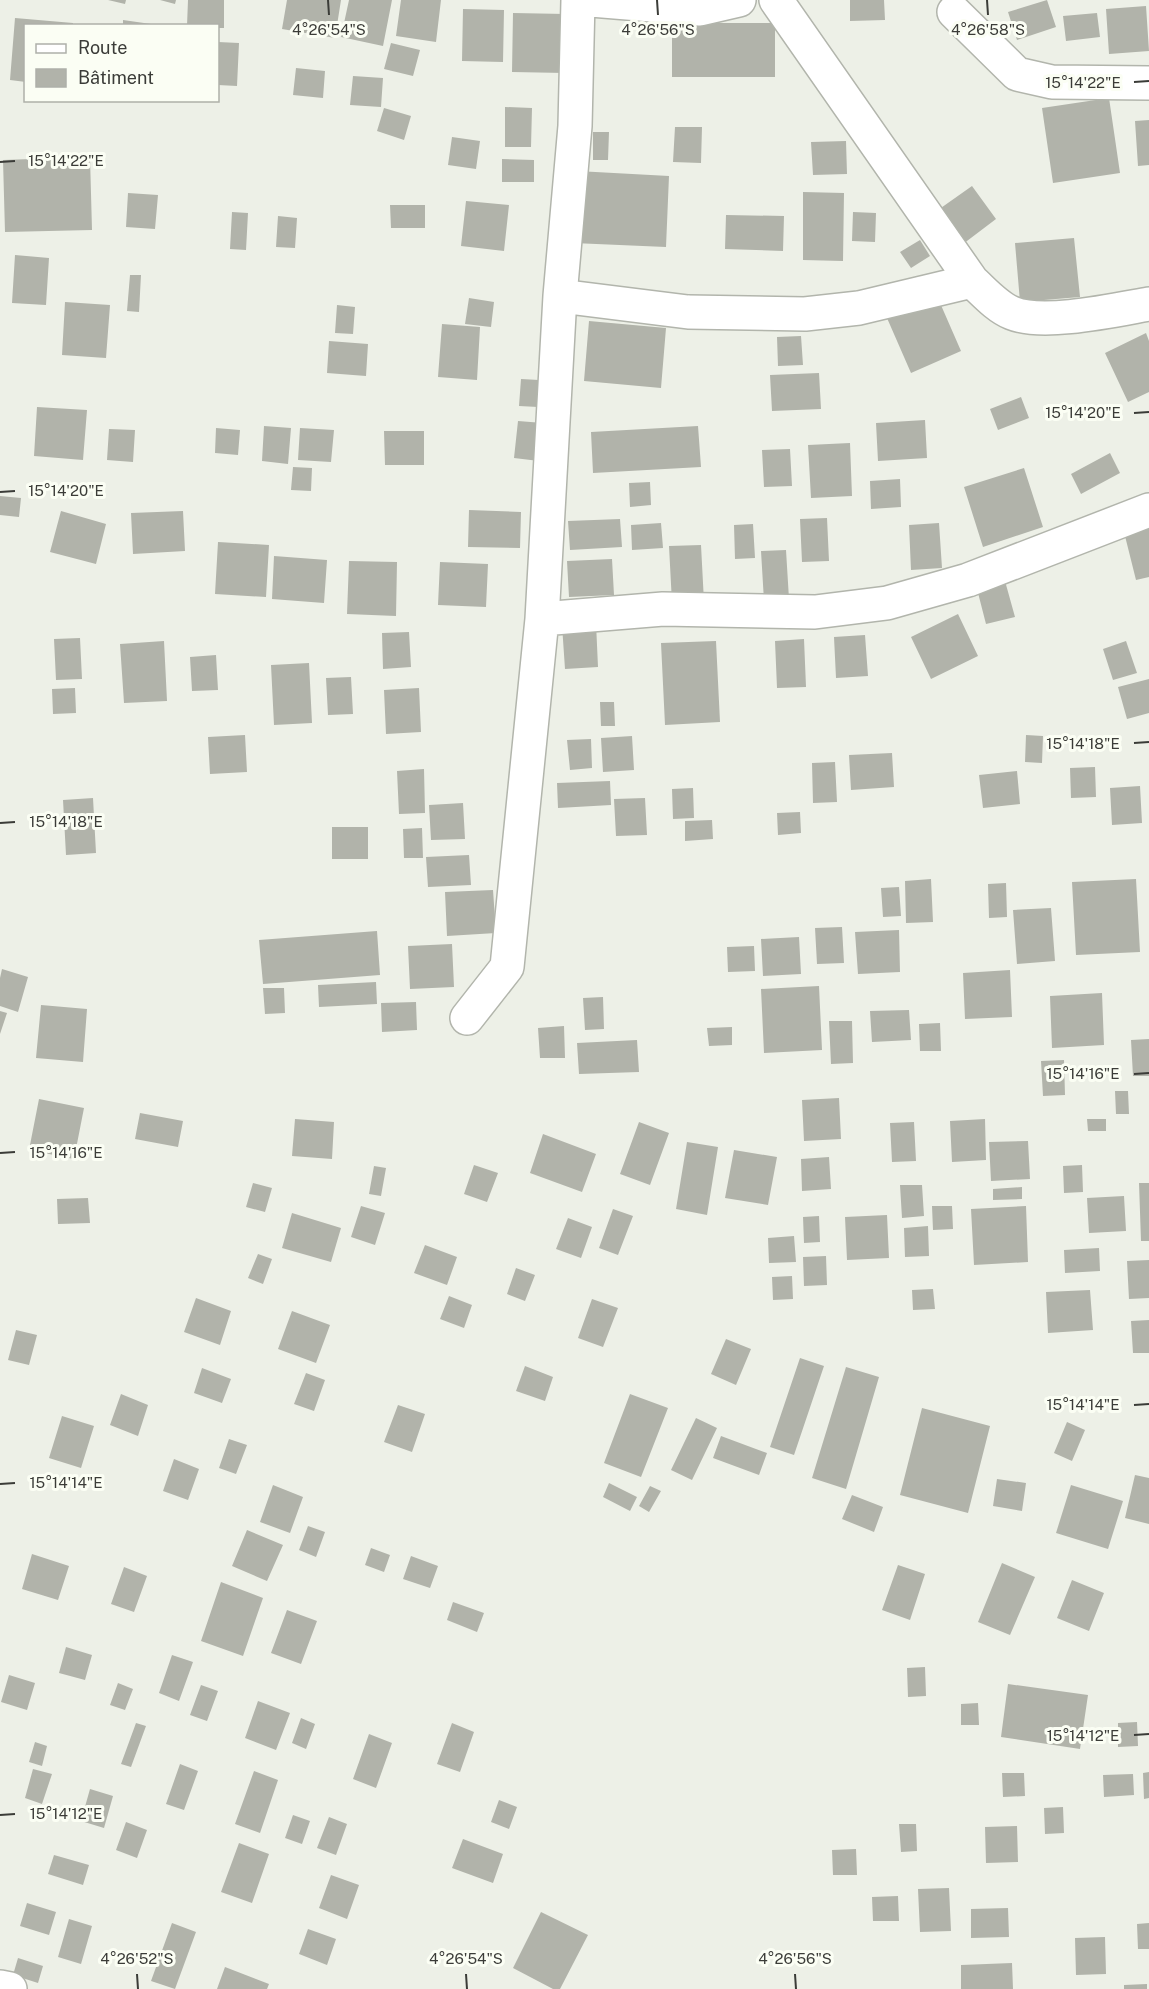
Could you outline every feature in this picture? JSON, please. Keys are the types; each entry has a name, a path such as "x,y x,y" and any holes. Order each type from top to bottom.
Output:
{"street":[{"path":"466,1018 507,967 542,619 560,296 575,126 578,0"},
{"path":"591,0 700,9 739,0"},
{"path":"777,0 972,281 990,298 1012,313 1035,318 1063,317 1149,304"},
{"path":"954,12 1017,74 1052,82 1149,83"},
{"path":"560,296 687,312 804,314 859,308 972,281"},
{"path":"542,619 663,609 815,612 887,603 968,580 1149,510"},
{"path":"0,1987 10,1989"}],"building":[{"path":"108,0 126,0 125,4"},
{"path":"160,0 176,0 175,4"},
{"path":"188,0 224,0 224,28 219,28 219,24 187,24"},
{"path":"287,0 341,0 335,38 282,29"},
{"path":"349,0 392,0 383,46 341,37"},
{"path":"401,0 441,0 436,42 396,36"},
{"path":"850,0 884,0 885,20 850,21"},
{"path":"1047,0 1056,27 1017,40 1008,12"},
{"path":"1146,6 1149,51 1109,54 1106,9"},
{"path":"463,9 504,10 503,62 462,61"},
{"path":"513,13 566,14 565,73 512,72"},
{"path":"1097,13 1100,37 1066,41 1063,16"},
{"path":"15,18 73,23 24,24 24,82 10,80"},
{"path":"123,20 151,24 123,24"},
{"path":"672,23 775,23 775,77 672,77"},
{"path":"219,42 239,43 237,86 219,85"},
{"path":"391,43 420,50 413,76 384,69"},
{"path":"296,68 325,71 323,98 293,95"},
{"path":"353,76 383,78 381,107 350,105"},
{"path":"1109,98 1120,173 1053,183 1042,108"},
{"path":"505,107 532,108 531,147 505,147"},
{"path":"384,108 411,116 404,140 377,131"},
{"path":"1149,120 1149,165 1138,166 1135,121"},
{"path":"675,127 702,127 701,163 673,162"},
{"path":"593,132 609,132 608,160 593,160"},
{"path":"452,137 480,141 476,169 448,165"},
{"path":"846,141 847,174 813,175 811,142"},
{"path":"90,157 92,230 5,232 3,160"},
{"path":"502,159 534,160 534,182 502,182"},
{"path":"577,171 669,176 666,247 573,243"},
{"path":"972,186 996,219 963,244 938,210"},
{"path":"803,192 844,193 843,261 803,260"},
{"path":"128,193 158,195 155,229 126,227"},
{"path":"466,201 509,205 504,251 461,246"},
{"path":"390,205 425,205 425,228 391,228"},
{"path":"232,212 248,213 246,250 230,249"},
{"path":"853,212 876,213 875,242 852,241"},
{"path":"726,215 784,216 783,251 725,249"},
{"path":"278,216 297,218 295,248 276,247"},
{"path":"1074,238 1080,297 1020,302 1015,243"},
{"path":"920,240 930,256 911,268 900,252"},
{"path":"15,255 49,258 46,305 12,303"},
{"path":"130,275 141,275 139,312 127,311"},
{"path":"937,296 961,351 911,373 887,318"},
{"path":"469,298 494,302 491,327 465,324"},
{"path":"65,302 110,305 106,358 62,355"},
{"path":"337,305 355,307 353,334 335,333"},
{"path":"589,321 666,328 661,388 584,381"},
{"path":"442,324 480,327 477,380 438,377"},
{"path":"1146,333 1149,341 1149,392 1128,402 1105,353"},
{"path":"801,336 803,365 778,366 777,337"},
{"path":"329,341 368,344 366,376 327,373"},
{"path":"819,373 821,409 772,411 770,375"},
{"path":"521,379 539,380 538,407 519,406"},
{"path":"1021,397 1029,418 998,430 990,409"},
{"path":"37,407 87,410 83,460 34,456"},
{"path":"925,420 927,458 878,461 876,423"},
{"path":"518,421 543,423 539,461 514,458"},
{"path":"264,426 291,428 288,464 262,461"},
{"path":"698,426 701,467 593,473 591,432"},
{"path":"216,428 240,430 238,455 215,453"},
{"path":"300,428 334,430 331,462 298,460"},
{"path":"109,429 135,430 133,462 107,460"},
{"path":"384,431 424,431 424,465 385,465"},
{"path":"850,443 852,496 811,498 808,445"},
{"path":"790,449 792,486 764,487 762,450"},
{"path":"1110,453 1120,473 1081,494 1071,474"},
{"path":"293,467 312,468 311,491 291,490"},
{"path":"1024,468 1043,527 983,547 964,487"},
{"path":"900,479 901,507 871,509 870,481"},
{"path":"650,482 651,505 630,507 629,483"},
{"path":"0,496 21,498 19,517 0,515"},
{"path":"469,510 521,512 520,548 468,547"},
{"path":"61,511 106,524 96,564 50,552"},
{"path":"183,511 185,551 133,554 131,513"},
{"path":"827,518 829,561 802,562 800,519"},
{"path":"620,519 622,547 570,550 568,521"},
{"path":"1149,521 1149,577 1136,580 1123,528"},
{"path":"661,523 663,548 632,550 631,525"},
{"path":"939,523 942,568 911,570 909,525"},
{"path":"753,524 755,558 735,559 734,525"},
{"path":"218,542 269,545 266,597 215,594"},
{"path":"701,545 704,602 672,603 669,546"},
{"path":"786,550 789,599 764,601 761,551"},
{"path":"274,556 327,560 324,603 272,599"},
{"path":"612,559 614,595 569,597 567,561"},
{"path":"349,561 397,562 396,616 347,614"},
{"path":"440,562 488,564 486,607 438,605"},
{"path":"1005,581 1015,617 986,624 977,589"},
{"path":"958,614 978,656 931,679 911,637"},
{"path":"596,623 598,667 565,669 562,625"},
{"path":"409,632 411,667 383,669 382,633"},
{"path":"865,635 868,676 836,678 834,637"},
{"path":"80,638 82,679 56,680 54,639"},
{"path":"804,639 806,687 777,688 775,641"},
{"path":"164,641 167,701 124,703 120,644"},
{"path":"716,641 720,722 665,725 661,643"},
{"path":"1126,641 1137,673 1113,680 1103,649"},
{"path":"216,655 218,690 192,691 190,657"},
{"path":"309,663 312,723 274,725 271,665"},
{"path":"351,677 353,714 328,715 326,678"},
{"path":"1149,679 1149,713 1127,719 1118,687"},
{"path":"75,688 76,713 53,714 52,689"},
{"path":"419,688 421,732 386,734 384,690"},
{"path":"600,702 614,702 615,726 601,726"},
{"path":"245,735 247,772 210,774 208,737"},
{"path":"1026,735 1043,736 1042,763 1025,762"},
{"path":"632,736 634,770 603,772 601,738"},
{"path":"591,739 592,768 570,770 567,740"},
{"path":"892,753 894,787 851,790 849,755"},
{"path":"835,762 837,802 813,803 812,763"},
{"path":"1095,767 1096,797 1071,798 1070,768"},
{"path":"424,769 425,813 399,814 397,771"},
{"path":"1017,771 1020,804 983,808 979,775"},
{"path":"610,781 611,805 558,808 557,783"},
{"path":"1140,786 1142,823 1112,825 1110,788"},
{"path":"693,788 694,818 673,819 672,789"},
{"path":"93,798 96,853 66,855 63,800"},
{"path":"645,798 647,835 616,836 614,799"},
{"path":"463,803 465,839 431,840 429,805"},
{"path":"800,812 801,833 778,835 777,813"},
{"path":"712,820 713,839 685,841 685,821"},
{"path":"332,827 368,827 368,859 332,859"},
{"path":"422,828 423,858 404,858 403,829"},
{"path":"469,855 471,885 428,887 426,857"},
{"path":"931,879 933,922 906,923 905,881"},
{"path":"1136,879 1140,952 1076,955 1072,882"},
{"path":"1006,883 1007,917 989,918 988,884"},
{"path":"899,887 901,916 883,917 881,888"},
{"path":"493,890 496,933 447,936 445,892"},
{"path":"1051,908 1055,961 1017,964 1013,910"},
{"path":"842,927 844,963 817,964 815,928"},
{"path":"899,930 900,972 858,974 855,932"},
{"path":"377,931 380,975 263,984 259,940"},
{"path":"799,937 801,974 763,976 761,939"},
{"path":"452,944 454,987 410,989 408,946"},
{"path":"754,946 755,971 728,972 727,947"},
{"path":"2,969 28,977 18,1012 0,1006"},
{"path":"1010,970 1012,1017 965,1019 963,973"},
{"path":"376,982 377,1004 319,1007 318,985"},
{"path":"819,986 822,1050 764,1053 761,989"},
{"path":"263,988 284,988 285,1013 265,1014"},
{"path":"1102,993 1104,1045 1052,1048 1050,996"},
{"path":"603,997 604,1029 585,1030 583,998"},
{"path":"416,1002 417,1030 382,1032 381,1003"},
{"path":"41,1005 87,1009 83,1062 36,1058"},
{"path":"909,1010 911,1040 872,1042 870,1011"},
{"path":"0,1011 7,1013 0,1034"},
{"path":"829,1021 852,1021 853,1063 831,1064"},
{"path":"940,1023 941,1051 920,1051 919,1024"},
{"path":"564,1026 565,1058 540,1058 538,1028"},
{"path":"732,1027 732,1045 709,1046 707,1028"},
{"path":"1149,1039 1149,1076 1133,1076 1131,1040"},
{"path":"637,1040 639,1072 579,1074 577,1043"},
{"path":"1064,1060 1065,1095 1043,1096 1041,1061"},
{"path":"1115,1091 1128,1091 1129,1114 1116,1114"},
{"path":"839,1098 841,1139 804,1141 802,1100"},
{"path":"39,1099 84,1108 74,1159 29,1150"},
{"path":"140,1113 183,1121 178,1147 135,1139"},
{"path":"295,1119 334,1122 332,1159 292,1156"},
{"path":"985,1119 986,1160 952,1162 950,1121"},
{"path":"1087,1119 1106,1119 1106,1131 1088,1131"},
{"path":"639,1122 669,1133 650,1185 620,1174"},
{"path":"914,1122 916,1161 892,1162 890,1123"},
{"path":"543,1134 596,1154 582,1192 530,1173"},
{"path":"1028,1141 1030,1179 991,1181 989,1142"},
{"path":"687,1142 718,1147 707,1215 676,1209"},
{"path":"734,1150 777,1157 768,1205 725,1198"},
{"path":"829,1157 831,1189 802,1191 801,1159"},
{"path":"474,1165 498,1173 487,1202 464,1194"},
{"path":"1082,1165 1083,1192 1064,1193 1063,1166"},
{"path":"374,1166 386,1168 381,1196 369,1194"},
{"path":"253,1183 272,1188 265,1212 246,1207"},
{"path":"1139,1183 1149,1183 1149,1241 1141,1241"},
{"path":"900,1185 922,1185 924,1216 902,1218"},
{"path":"1022,1187 1022,1199 993,1200 993,1189"},
{"path":"1124,1196 1126,1231 1089,1233 1087,1198"},
{"path":"88,1198 90,1223 58,1224 57,1199"},
{"path":"361,1206 385,1213 375,1245 351,1237"},
{"path":"932,1206 952,1206 953,1229 933,1230"},
{"path":"1026,1206 1028,1262 974,1265 971,1209"},
{"path":"613,1209 633,1216 618,1255 599,1248"},
{"path":"292,1213 341,1228 331,1262 282,1248"},
{"path":"887,1215 889,1258 847,1260 845,1217"},
{"path":"819,1216 820,1242 804,1243 803,1217"},
{"path":"568,1218 592,1227 581,1258 556,1249"},
{"path":"928,1226 929,1256 905,1257 904,1228"},
{"path":"794,1236 796,1262 769,1263 768,1238"},
{"path":"425,1245 457,1257 447,1285 414,1273"},
{"path":"1099,1248 1100,1271 1065,1273 1064,1250"},
{"path":"258,1254 272,1259 263,1284 248,1278"},
{"path":"826,1256 827,1285 804,1286 803,1257"},
{"path":"1149,1260 1149,1298 1129,1299 1127,1261"},
{"path":"516,1268 535,1275 525,1301 507,1294"},
{"path":"792,1276 793,1299 773,1300 772,1277"},
{"path":"933,1289 935,1309 913,1310 912,1290"},
{"path":"1090,1290 1093,1330 1048,1333 1046,1292"},
{"path":"449,1296 472,1305 464,1328 440,1319"},
{"path":"196,1298 231,1311 220,1345 184,1332"},
{"path":"592,1299 618,1308 603,1347 578,1338"},
{"path":"292,1311 330,1325 316,1363 278,1349"},
{"path":"1149,1320 1149,1353 1133,1353 1131,1321"},
{"path":"16,1330 37,1335 29,1365 8,1360"},
{"path":"726,1339 751,1349 736,1385 711,1374"},
{"path":"800,1358 824,1366 794,1455 770,1447"},
{"path":"525,1366 553,1377 545,1401 516,1391"},
{"path":"846,1367 879,1377 846,1489 812,1478"},
{"path":"202,1368 231,1379 222,1403 194,1393"},
{"path":"306,1373 325,1380 314,1411 294,1404"},
{"path":"121,1394 148,1405 138,1436 110,1425"},
{"path":"630,1394 668,1408 641,1477 604,1463"},
{"path":"398,1405 425,1414 412,1452 384,1442"},
{"path":"922,1408 990,1426 968,1513 900,1495"},
{"path":"62,1416 94,1426 81,1468 49,1458"},
{"path":"696,1418 717,1428 692,1480 671,1470"},
{"path":"1067,1422 1085,1430 1072,1461 1054,1453"},
{"path":"721,1436 767,1453 759,1475 713,1458"},
{"path":"229,1439 247,1445 236,1474 219,1468"},
{"path":"174,1459 199,1469 188,1500 163,1491"},
{"path":"1135,1475 1149,1478 1149,1524 1125,1518"},
{"path":"997,1479 1026,1483 1022,1511 993,1506"},
{"path":"609,1483 637,1497 630,1511 603,1497"},
{"path":"273,1485 303,1497 290,1533 260,1522"},
{"path":"1071,1485 1123,1501 1108,1549 1056,1533"},
{"path":"650,1486 661,1491 649,1512 639,1506"},
{"path":"852,1495 883,1507 874,1532 842,1519"},
{"path":"308,1526 325,1532 316,1557 299,1550"},
{"path":"247,1530 283,1545 267,1581 232,1566"},
{"path":"371,1548 390,1555 384,1572 365,1565"},
{"path":"32,1554 69,1566 58,1600 22,1589"},
{"path":"411,1556 438,1566 430,1588 403,1579"},
{"path":"1002,1563 1035,1577 1010,1635 978,1622"},
{"path":"898,1565 925,1574 910,1620 882,1610"},
{"path":"124,1567 147,1576 134,1612 111,1604"},
{"path":"1072,1580 1104,1593 1089,1631 1057,1618"},
{"path":"221,1582 263,1598 243,1656 201,1641"},
{"path":"453,1602 484,1613 477,1632 447,1620"},
{"path":"287,1610 317,1621 301,1664 271,1653"},
{"path":"66,1647 92,1655 85,1680 59,1673"},
{"path":"172,1655 193,1662 179,1701 159,1693"},
{"path":"925,1667 926,1696 908,1697 907,1668"},
{"path":"9,1675 35,1683 27,1710 1,1702"},
{"path":"118,1683 133,1689 125,1710 110,1705"},
{"path":"1008,1684 1088,1695 1080,1749 1001,1737"},
{"path":"201,1685 218,1691 207,1721 190,1715"},
{"path":"258,1701 290,1713 276,1750 245,1738"},
{"path":"978,1703 979,1725 961,1725 961,1704"},
{"path":"301,1718 315,1724 306,1749 292,1743"},
{"path":"1137,1722 1138,1746 1118,1747 1118,1723"},
{"path":"136,1723 146,1726 131,1767 121,1764"},
{"path":"452,1723 474,1732 460,1772 437,1764"},
{"path":"369,1734 392,1743 376,1788 353,1779"},
{"path":"35,1742 47,1746 42,1766 29,1762"},
{"path":"180,1764 198,1771 184,1810 166,1804"},
{"path":"33,1769 52,1774 42,1804 25,1798"},
{"path":"254,1771 278,1780 260,1833 235,1824"},
{"path":"1149,1772 1149,1798 1144,1799 1143,1773"},
{"path":"1002,1773 1024,1773 1025,1796 1003,1797"},
{"path":"1133,1774 1134,1795 1104,1797 1103,1775"},
{"path":"90,1789 113,1796 104,1828 81,1821"},
{"path":"499,1800 517,1807 509,1829 491,1822"},
{"path":"1063,1807 1064,1833 1045,1834 1044,1808"},
{"path":"293,1815 310,1821 302,1844 285,1838"},
{"path":"329,1817 347,1824 336,1855 317,1848"},
{"path":"126,1822 147,1830 137,1858 116,1850"},
{"path":"899,1824 916,1824 917,1851 901,1852"},
{"path":"1017,1826 1018,1862 986,1863 985,1827"},
{"path":"463,1839 503,1854 493,1883 452,1868"},
{"path":"239,1843 269,1854 252,1903 221,1892"},
{"path":"856,1849 857,1875 833,1875 832,1850"},
{"path":"54,1855 89,1865 83,1885 48,1874"},
{"path":"331,1875 359,1885 347,1919 319,1908"},
{"path":"949,1888 951,1931 920,1932 918,1889"},
{"path":"898,1896 899,1921 873,1921 872,1897"},
{"path":"27,1903 56,1912 49,1935 20,1926"},
{"path":"1008,1908 1009,1937 971,1938 971,1909"},
{"path":"541,1912 588,1935 560,1989 553,1989 513,1968"},
{"path":"69,1919 92,1926 81,1964 58,1957"},
{"path":"172,1923 196,1932 175,1989 151,1981"},
{"path":"1149,1923 1149,1949 1138,1949 1137,1924"},
{"path":"308,1929 336,1939 327,1965 299,1954"},
{"path":"1105,1937 1106,1974 1076,1975 1075,1938"},
{"path":"18,1958 43,1966 38,1983 13,1975"},
{"path":"1012,1963 1013,1989 961,1989 961,1965"},
{"path":"225,1967 269,1984 267,1989 217,1989"},
{"path":"1147,1984 1147,1989 1124,1989 1124,1985"}]}
